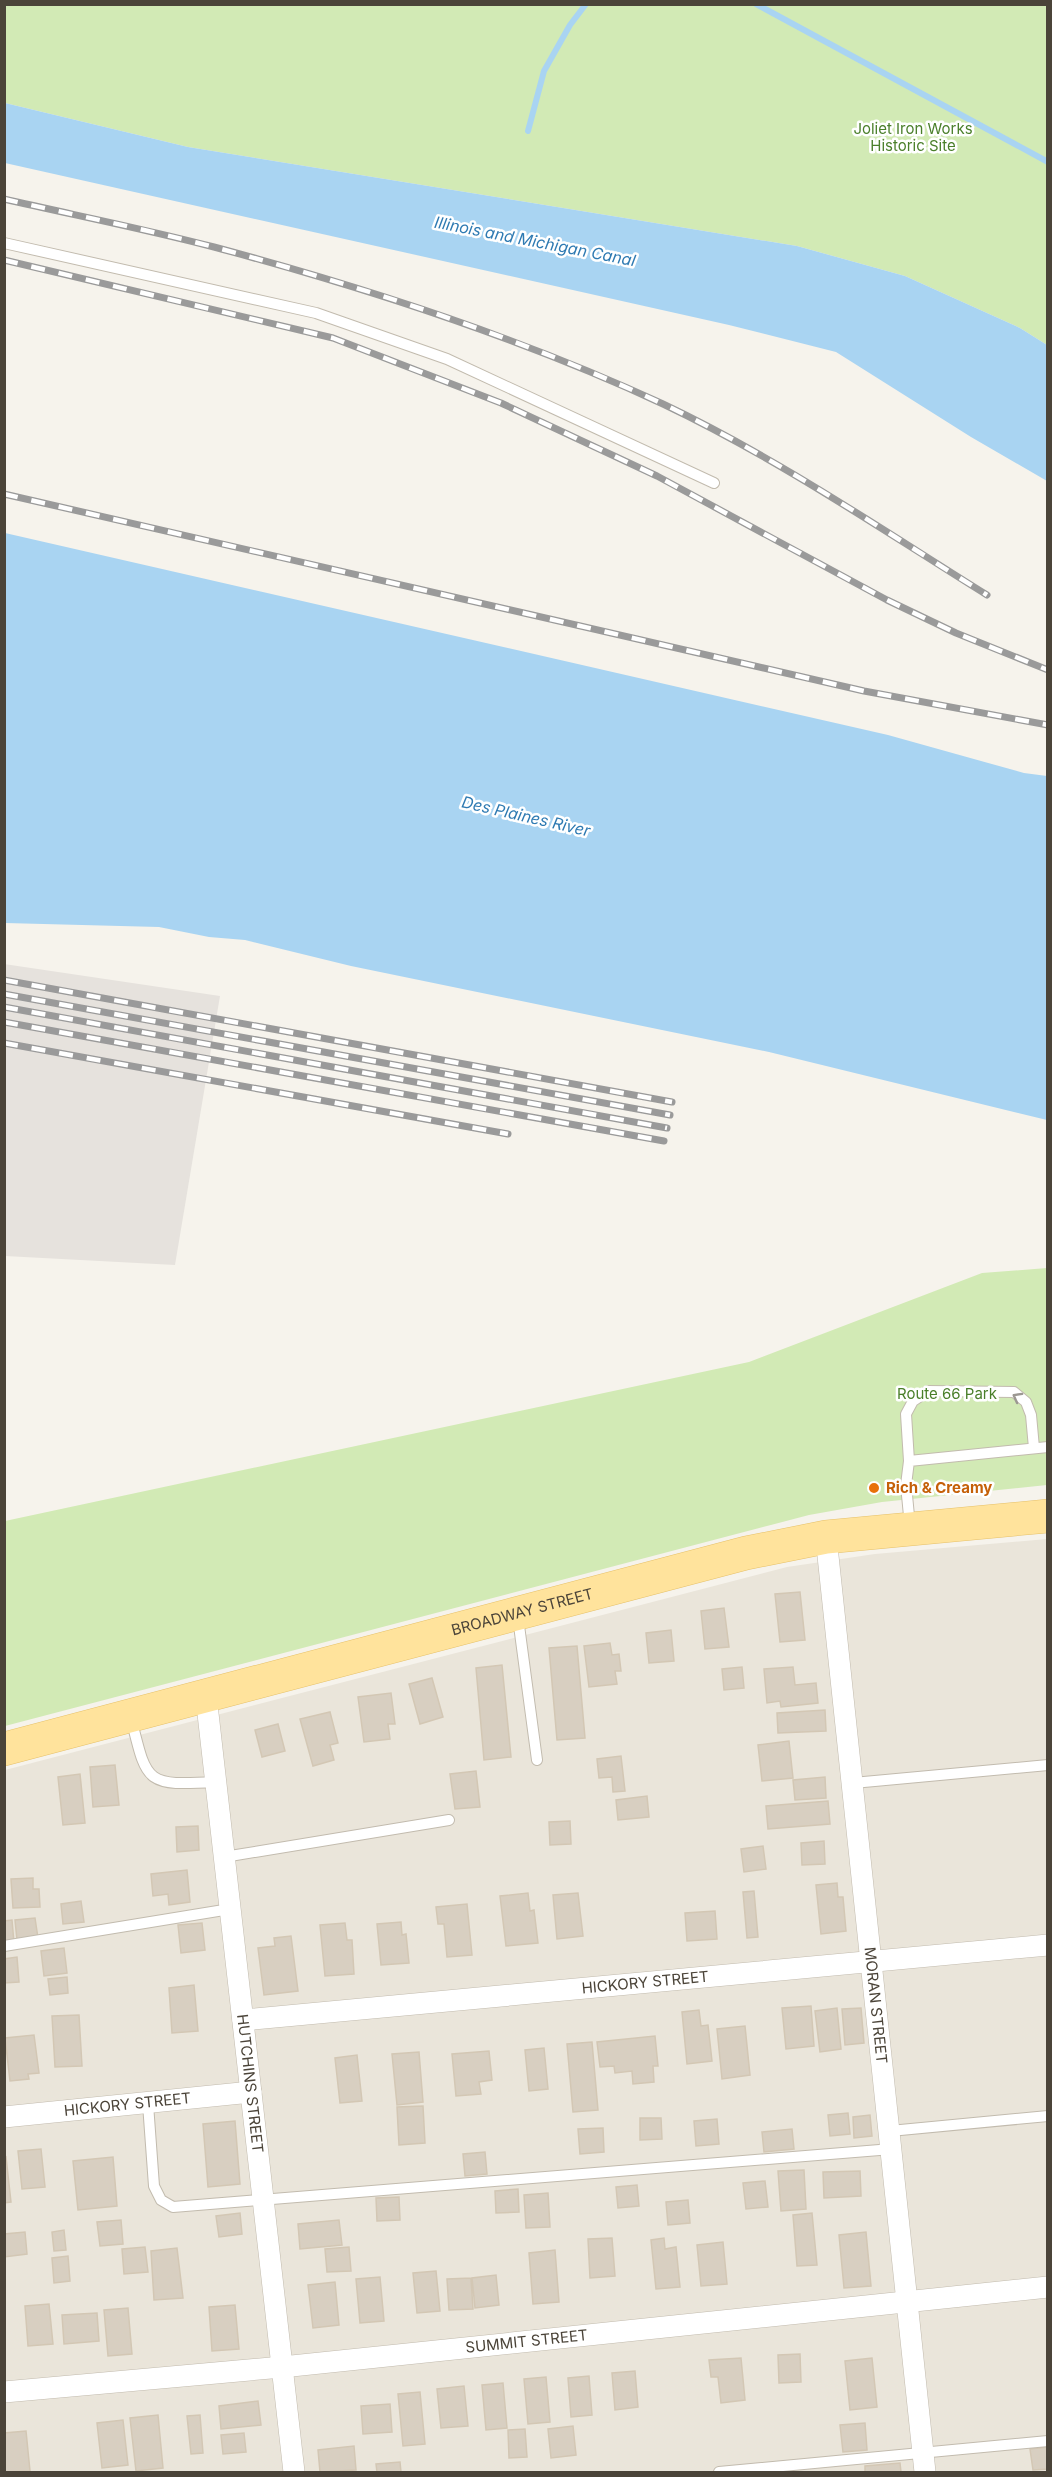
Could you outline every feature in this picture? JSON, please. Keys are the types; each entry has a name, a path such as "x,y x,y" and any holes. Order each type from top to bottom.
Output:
{"main road":[{"name":"BROADWAY STREET","path":"4,1749 746,1553 826,1537 1047,1516"}],"street":[{"name":"MORAN STREET","path":"826,1537 924,2462"},
{"name":"HUTCHINS STREET","path":"206,1696 294,2472"},
{"name":"HICKORY STREET","path":"243,2020 1047,1945"},
{"name":"HICKORY STREET","path":"4,2117 251,2092"},
{"name":"SUMMIT STREET","path":"4,2392 282,2367 1047,2287"}],"lane":[{"path":"4,243 316,314 447,359 714,483"},
{"path":"910,1529 906,1485 909,1461 906,1414 913,1401 928,1391 1014,1392 1026,1402 1031,1415 1034,1448"},
{"path":"909,1461 1047,1447"},
{"path":"517,1614 537,1760"},
{"path":"130,1716 143,1767 151,1777 175,1784 215,1782"},
{"path":"853,1783 1047,1764"},
{"path":"224,1857 449,1820"},
{"path":"4,1946 230,1909"},
{"path":"148,2104 154,2186 161,2200 173,2207 263,2201 891,2140 1047,2116"},
{"path":"718,2472 924,2462 1047,2441"}],"shaded area":[{"path":"4,964 220,996 175,1265 5,1256"},
{"path":"1047,1539 1047,2472 5,2472 5,1770 787,1567 875,1554"}],"green space":[{"name":"Joliet Iron Works Historic Site","path":"5,5 1047,5 1047,345 1020,328 905,276 797,246 188,147 5,103"},
{"name":"Route 66 Park","path":"1047,1268 1047,1485 882,1502 809,1515 5,1726 5,1521 749,1362 982,1273"}],"water":[{"name":"Illinois and Michigan Canal","path":"5,103 188,147 797,246 905,276 1020,328 1047,345 1047,481 971,437 836,352 729,325 5,163"},
{"name":"Des Plaines River","path":"5,533 888,735 1024,773 1047,776 1047,1120 769,1052 351,966 245,940 209,937 159,927 5,923"}],"building":[{"path":"800,1592 805,1640 780,1642 775,1594"},
{"path":"724,1608 729,1647 705,1649 701,1611"},
{"path":"671,1630 674,1661 649,1663 646,1633"},
{"path":"610,1643 612,1655 619,1654 621,1671 615,1671 617,1684 589,1687 584,1646"},
{"path":"577,1646 585,1738 557,1740 549,1648"},
{"path":"502,1665 511,1757 484,1760 476,1668"},
{"path":"742,1667 744,1688 724,1690 722,1669"},
{"path":"793,1667 795,1685 816,1683 818,1703 781,1707 780,1701 767,1703 764,1669"},
{"path":"432,1678 443,1717 420,1724 409,1684"},
{"path":"391,1693 395,1724 388,1724 390,1739 364,1742 358,1697"},
{"path":"825,1710 826,1731 778,1733 777,1713"},
{"path":"330,1712 338,1743 330,1745 334,1760 313,1766 300,1719"},
{"path":"278,1724 285,1751 262,1757 255,1730"},
{"path":"789,1741 793,1778 762,1781 758,1745"},
{"path":"621,1756 625,1791 613,1792 612,1777 599,1778 597,1759"},
{"path":"115,1765 119,1805 93,1807 90,1767"},
{"path":"476,1771 480,1807 455,1809 450,1774"},
{"path":"80,1774 85,1823 63,1825 58,1777"},
{"path":"825,1777 826,1798 795,1800 793,1780"},
{"path":"647,1796 649,1817 618,1820 616,1800"},
{"path":"828,1801 830,1824 768,1829 766,1806"},
{"path":"570,1821 571,1844 550,1845 549,1822"},
{"path":"198,1826 199,1850 177,1852 176,1827"},
{"path":"824,1841 825,1864 802,1865 801,1843"},
{"path":"763,1846 766,1869 744,1872 741,1849"},
{"path":"187,1870 190,1902 169,1905 168,1894 153,1896 151,1874"},
{"path":"33,1878 33,1889 39,1889 40,1907 13,1908 11,1879"},
{"path":"837,1883 838,1897 843,1897 846,1931 821,1934 816,1885"},
{"path":"754,1891 758,1937 747,1938 743,1892"},
{"path":"528,1893 530,1911 534,1910 538,1943 506,1946 500,1896"},
{"path":"578,1893 583,1936 557,1939 553,1895"},
{"path":"81,1901 84,1922 63,1924 61,1904"},
{"path":"467,1904 472,1955 447,1957 444,1924 438,1924 436,1907"},
{"path":"715,1911 717,1939 687,1941 685,1913"},
{"path":"35,1918 38,1938 17,1940 15,1920"},
{"path":"12,1920 14,1943 4,1944 4,1921"},
{"path":"401,1922 402,1935 406,1934 409,1963 381,1965 377,1924"},
{"path":"202,1923 205,1950 181,1953 178,1925"},
{"path":"345,1923 347,1940 352,1940 354,1974 325,1976 320,1925"},
{"path":"291,1936 298,1991 264,1995 258,1948 275,1946 274,1938"},
{"path":"64,1948 67,1973 44,1976 41,1951"},
{"path":"17,1957 19,1982 4,1983 4,1959"},
{"path":"67,1977 68,1993 50,1995 48,1979"},
{"path":"194,1985 198,2031 172,2033 169,1988"},
{"path":"811,2006 814,2046 786,2049 782,2008"},
{"path":"837,2008 841,2049 820,2052 815,2011"},
{"path":"861,2008 864,2043 845,2045 842,2009"},
{"path":"699,2010 701,2026 708,2025 712,2061 687,2064 682,2012"},
{"path":"79,2015 82,2066 55,2067 52,2016"},
{"path":"745,2026 750,2075 722,2079 717,2029"},
{"path":"34,2035 39,2073 28,2074 29,2079 10,2081 5,2038"},
{"path":"655,2036 658,2066 653,2066 654,2082 633,2084 632,2071 615,2073 614,2066 600,2067 597,2042"},
{"path":"592,2042 598,2110 573,2112 567,2044"},
{"path":"544,2048 548,2089 529,2091 525,2050"},
{"path":"489,2051 492,2080 479,2082 481,2094 456,2096 452,2054"},
{"path":"419,2052 423,2102 397,2105 392,2054"},
{"path":"357,2055 362,2101 340,2103 335,2058"},
{"path":"423,2106 425,2143 399,2145 397,2107"},
{"path":"848,2113 850,2134 830,2136 828,2115"},
{"path":"870,2115 872,2136 854,2138 853,2117"},
{"path":"640,2118 661,2118 662,2139 640,2140"},
{"path":"717,2119 719,2144 696,2146 694,2121"},
{"path":"235,2121 240,2184 208,2187 203,2124"},
{"path":"603,2128 604,2152 580,2154 578,2129"},
{"path":"792,2129 794,2149 764,2152 762,2132"},
{"path":"41,2149 45,2187 22,2189 18,2151"},
{"path":"485,2152 487,2174 465,2176 463,2154"},
{"path":"6,2157 11,2202 4,2203 4,2158"},
{"path":"113,2157 117,2206 78,2210 73,2161"},
{"path":"804,2170 806,2209 781,2211 778,2171"},
{"path":"860,2171 861,2196 824,2198 823,2172"},
{"path":"765,2181 768,2207 746,2209 743,2183"},
{"path":"637,2185 639,2206 618,2208 616,2187"},
{"path":"518,2189 519,2212 496,2213 495,2191"},
{"path":"548,2193 550,2227 526,2228 524,2195"},
{"path":"399,2197 400,2220 377,2221 376,2198"},
{"path":"688,2200 690,2223 668,2225 666,2202"},
{"path":"240,2213 242,2234 219,2237 216,2216"},
{"path":"812,2213 817,2265 797,2266 793,2215"},
{"path":"121,2220 123,2244 100,2246 97,2222"},
{"path":"339,2220 342,2245 300,2249 298,2224"},
{"path":"64,2230 66,2250 54,2251 52,2232"},
{"path":"25,2232 27,2254 4,2257 4,2234"},
{"path":"866,2232 871,2286 844,2288 839,2235"},
{"path":"612,2238 615,2276 590,2278 588,2239"},
{"path":"664,2238 665,2249 676,2247 680,2287 656,2289 651,2240"},
{"path":"723,2242 727,2284 701,2286 697,2245"},
{"path":"145,2247 148,2272 124,2274 122,2249"},
{"path":"349,2247 351,2271 327,2272 325,2249"},
{"path":"177,2248 183,2298 154,2300 151,2251"},
{"path":"555,2250 559,2302 533,2304 529,2253"},
{"path":"68,2256 70,2281 54,2283 52,2258"},
{"path":"436,2271 440,2311 417,2313 413,2273"},
{"path":"496,2275 499,2305 475,2308 472,2278"},
{"path":"380,2277 384,2321 360,2323 356,2279"},
{"path":"471,2278 473,2309 449,2310 447,2279"},
{"path":"335,2282 339,2325 313,2328 308,2285"},
{"path":"49,2304 53,2344 28,2346 25,2306"},
{"path":"235,2305 239,2349 212,2351 209,2307"},
{"path":"128,2308 132,2354 108,2356 104,2310"},
{"path":"97,2313 99,2341 64,2344 62,2315"},
{"path":"800,2354 801,2382 779,2383 778,2355"},
{"path":"741,2358 745,2400 721,2403 718,2377 711,2377 709,2360"},
{"path":"872,2358 877,2407 850,2410 845,2361"},
{"path":"635,2371 638,2407 615,2410 612,2373"},
{"path":"589,2376 592,2415 571,2417 568,2378"},
{"path":"546,2377 550,2422 528,2424 524,2379"},
{"path":"503,2383 507,2428 486,2430 482,2385"},
{"path":"464,2386 468,2426 441,2428 437,2389"},
{"path":"420,2392 425,2444 403,2446 398,2394"},
{"path":"258,2401 261,2425 221,2429 219,2406"},
{"path":"390,2404 392,2432 363,2434 361,2406"},
{"path":"158,2415 163,2468 136,2471 130,2418"},
{"path":"200,2415 203,2453 191,2454 187,2416"},
{"path":"123,2420 128,2465 102,2468 97,2423"},
{"path":"865,2423 867,2450 843,2452 840,2425"},
{"path":"573,2426 576,2455 551,2458 548,2429"},
{"path":"525,2429 527,2457 509,2458 508,2430"},
{"path":"26,2431 30,2471 5,2472 4,2433"},
{"path":"244,2433 246,2452 223,2454 221,2435"},
{"path":"354,2446 356,2470 320,2472 318,2450"},
{"path":"1048,2447 1048,2469 1033,2470 1030,2449"},
{"path":"400,2462 401,2472 377,2472 376,2464"},
{"path":"900,2463 901,2472 865,2472 865,2466"}],"waterway":[{"path":"528,131 544,71 570,25 586,4"},
{"path":"756,4 1048,162"}],"railway":[{"path":"4,199 162,234 328,279 442,316 554,357 663,404 747,447 987,595"},
{"path":"4,260 333,338 501,403 657,476 887,600 956,633 1048,670"},
{"path":"4,494 864,691 1048,725"},
{"path":"4,980 672,1102"},
{"path":"4,994 670,1115"},
{"path":"4,1007 667,1128"},
{"path":"4,1022 664,1141"},
{"path":"4,1043 508,1134"}],"place":[{"name":"Rich & Creamy","path":"874,1488"}]}
